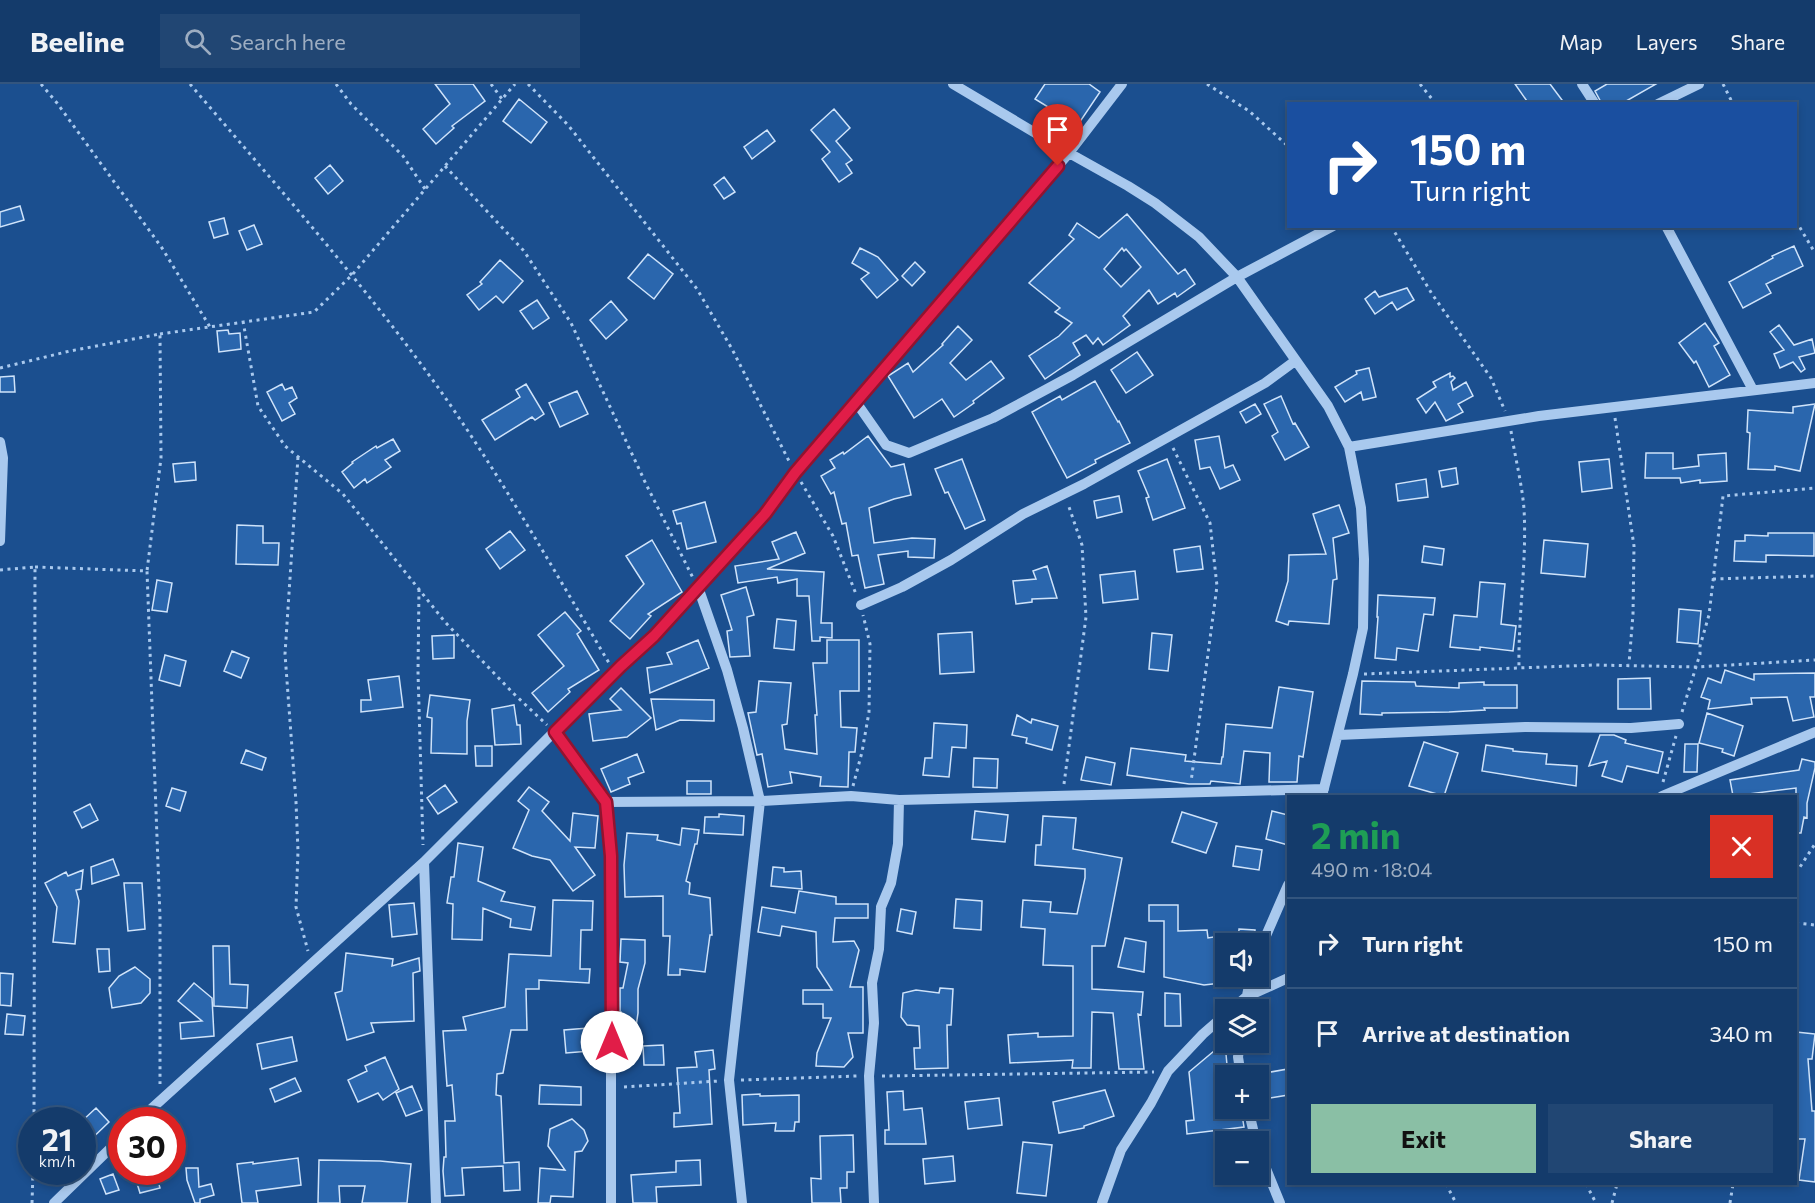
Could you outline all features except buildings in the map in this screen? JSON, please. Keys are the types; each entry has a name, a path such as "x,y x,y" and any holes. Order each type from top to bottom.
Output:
{"street":[{"path":"606,802 760,801 851,796 899,800 1190,793 1323,793 1363,628 1364,559 1361,508 1349,447 1328,406 1237,277 1199,237 1155,203 953,84"},
{"path":"154,1107 424,862 654,636 765,514 795,473 1069,153 1122,84"},
{"path":"1582,84 1594,102"},
{"path":"1662,102 1699,84"},
{"path":"856,402 886,444 909,453 993,418 1073,375 1237,277 1329,228"},
{"path":"1667,228 1753,390"},
{"path":"861,605 902,587 951,560 1023,514 1117,466 1167,436 1265,384 1295,361"},
{"path":"1349,447 1509,421 1815,383"},
{"path":"0,442 3,458 0,541"},
{"path":"698,587 727,670 760,801 729,1080 742,1203"},
{"path":"1338,735 1525,727 1631,728 1679,724"},
{"path":"555,732 606,802 611,856 611,1203"},
{"path":"1662,792 1815,732"},
{"path":"874,1203 869,1076 874,1023 872,983 879,949 881,907 891,883 898,844 899,800"},
{"path":"424,862 436,1203"},
{"path":"1267,933 1287,887"},
{"path":"1244,999 1287,978"},
{"path":"1246,997 1248,987"},
{"path":"1102,1203 1121,1150 1168,1071 1215,1024"},
{"path":"54,1203 108,1151"},
{"path":"1269,1176 1280,1203"}],"path":[{"path":"40,84 57,103 162,248 210,327"},
{"path":"190,84 352,275 441,393 503,485 615,672"},
{"path":"336,84 351,104 403,156 425,189"},
{"path":"490,84 502,99"},
{"path":"0,368 69,351 160,334 314,312 352,275 515,84"},
{"path":"528,84 567,125 697,289 732,349 795,473 833,536 861,605 870,644 869,712 851,796"},
{"path":"1207,84 1249,111 1287,145"},
{"path":"1420,84 1434,102"},
{"path":"1723,84 1732,102"},
{"path":"445,166 524,251 571,323 646,484 698,587"},
{"path":"1797,223 1815,253"},
{"path":"1392,228 1432,294 1491,378 1509,421 1524,508 1523,580 1518,627 1519,667"},
{"path":"243,321 258,406 285,446 343,494 446,622 513,693 555,732"},
{"path":"160,334 161,458 147,571 160,917 160,1102"},
{"path":"1613,407 1634,546 1633,614 1629,665"},
{"path":"1167,436 1210,523 1217,586 1190,793"},
{"path":"298,457 285,654 297,812 296,907 312,963"},
{"path":"1662,792 1708,615 1723,496 1815,488"},
{"path":"1062,796 1086,617 1082,545 1064,493"},
{"path":"0,570 34,567 147,571"},
{"path":"34,567 34,1107"},
{"path":"1713,579 1815,576"},
{"path":"419,589 418,672 424,862"},
{"path":"1353,674 1519,667 1629,665 1696,667 1815,660"},
{"path":"1797,871 1815,844"},
{"path":"1797,923 1815,925"},
{"path":"612,1088 729,1080 1168,1071"},
{"path":"32,1203 33,1185"},
{"path":"1447,1185 1456,1203"},
{"path":"1587,1185 1596,1203"},
{"path":"1612,1203 1617,1185"},
{"path":"1730,1203 1733,1185"}],"route":[{"path":"612,1042 611,856 606,802 555,732 654,636 765,514 795,473 1058,166"}]}
